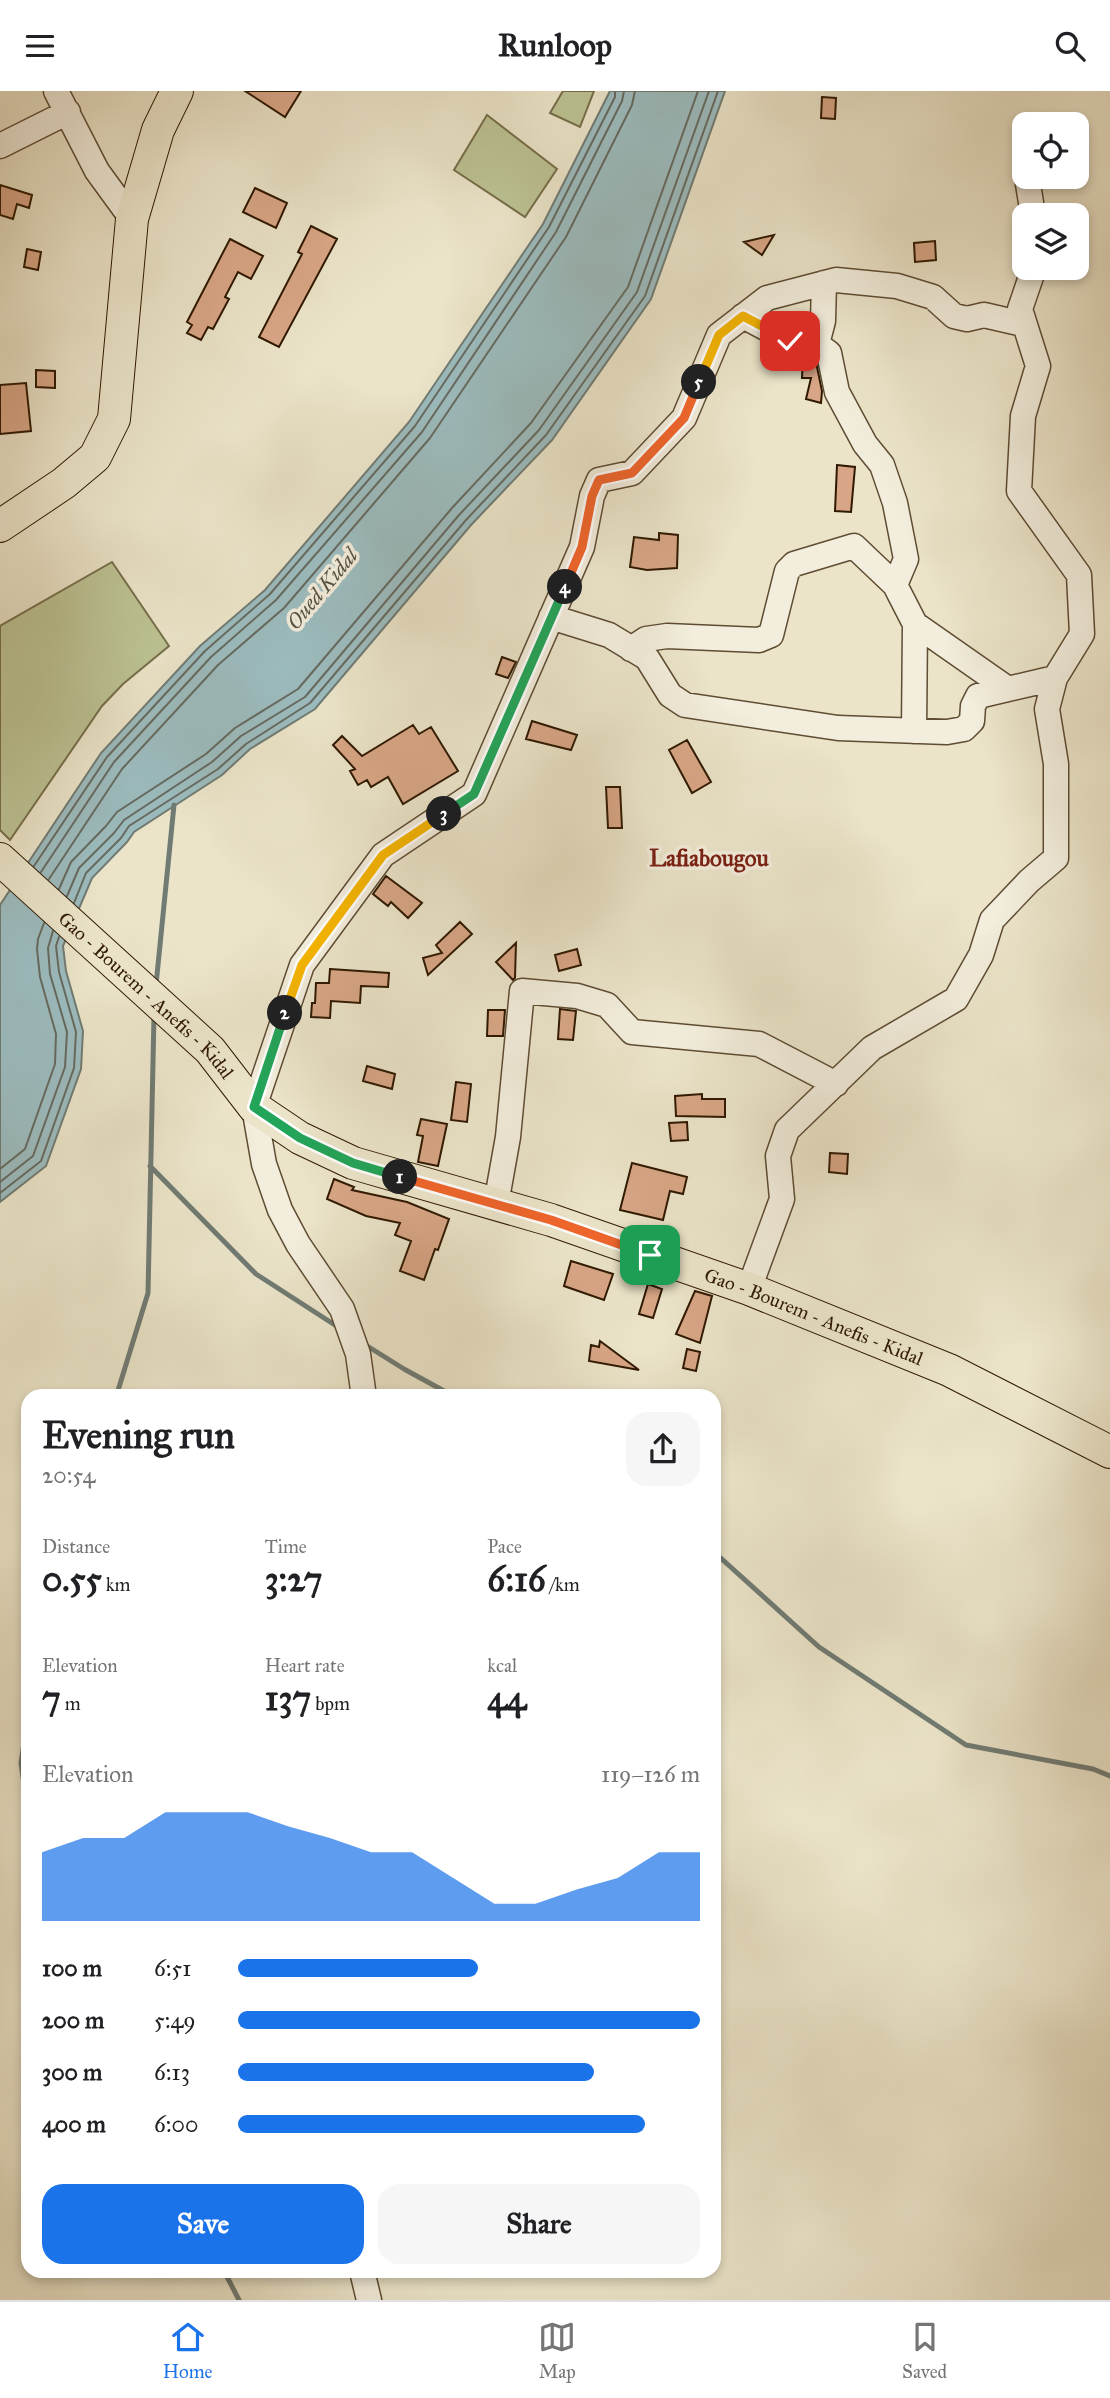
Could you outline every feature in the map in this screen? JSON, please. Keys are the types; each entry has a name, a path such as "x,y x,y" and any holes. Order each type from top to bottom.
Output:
{"main road":[{"path":"0,526 64,484 95,457 114,419 132,219 158,130 177,91"},
{"name":"Gao - Bourem - Anefis - Kidal","path":"0,859 210,1049 254,1107 300,1138 353,1163 551,1220 749,1289 949,1370 1110,1452"}],"street":[{"path":"0,146 62,101 97,171 132,219"},
{"path":"363,1389 358,1354 342,1308 298,1244 281,1210 264,1164 254,1107 302,965 383,855 474,794 582,547 592,496 599,480 632,473 684,418 719,335 767,297 836,280 897,286 933,297 954,316 967,319 984,315 1023,324"},
{"path":"749,1289 782,1199 779,1156 786,1130 872,1048 956,999 982,955 992,920 1056,857 1056,764 1047,709 1055,678 1082,634 1079,578 1019,491 1023,416 1038,366 1020,309 1030,280"},
{"path":"817,344 822,321 824,283"},
{"path":"743,316 790,341 817,344 829,353 837,392 865,444 882,465 895,503 906,559 895,585"},
{"path":"631,649 646,639 667,636 759,640 771,635 787,571 794,564 854,546 895,585 915,624 914,731"},
{"path":"551,618 610,635 647,658 670,695 685,705 838,728 947,732 964,729 972,721 973,706 978,696 1055,678"},
{"path":"915,624 1008,689"},
{"path":"496,1204 508,1137 522,992 577,996 607,1005 632,1031 760,1044 836,1084"},
{"path":"364,2278 369,2300"}],"green space":[{"path":"563,91 594,91 580,127 550,113"},
{"path":"487,115 557,169 525,217 454,170"},
{"path":"112,562 169,646 123,684 102,706 10,840 0,830 0,626"}],"water":[{"name":"Oued Kidal","path":"610,91 725,91 651,299 552,440 471,525 315,709 250,749 222,775 134,832 92,878 63,946 66,971 83,1031 81,1069 46,1166 0,1202 0,905 101,753 200,646 265,590 409,422 543,224"}],"building":[{"path":"245,91 301,91 285,117"},
{"path":"822,97 836,98 835,119 821,118"},
{"path":"0,185 32,195 29,208 17,204 13,219 0,215"},
{"path":"255,188 287,203 276,228 243,212"},
{"path":"311,226 337,239 279,347 259,337 302,254 298,252"},
{"path":"774,235 762,255 744,242"},
{"path":"230,239 263,256 251,279 238,272 225,297 229,299 213,329 208,327 201,340 187,333 192,325 187,322"},
{"path":"935,241 936,260 915,262 914,243"},
{"path":"27,249 41,252 38,270 24,267"},
{"path":"803,357 816,362 822,391 821,403 806,399 811,378 802,378"},
{"path":"36,370 55,371 55,388 36,387"},
{"path":"26,383 31,431 0,434 0,385"},
{"path":"837,465 855,467 851,512 835,511"},
{"path":"659,533 678,535 677,568 647,570 630,567 634,537 659,540"},
{"path":"502,657 516,662 508,678 496,674"},
{"path":"532,721 577,735 571,750 526,739"},
{"path":"413,725 419,734 431,727 458,771 403,804 388,777 371,787 367,780 358,785 350,771 355,769 333,745 342,736 362,756"},
{"path":"687,740 711,782 692,793 669,750"},
{"path":"606,787 620,787 622,828 608,828"},
{"path":"386,876 422,903 408,918 391,902 388,906 373,894"},
{"path":"460,922 472,934 428,975 423,958 442,953 436,945"},
{"path":"516,943 515,978 513,980 496,962"},
{"path":"577,949 581,965 559,971 555,955"},
{"path":"330,969 389,973 388,987 361,986 360,1003 331,1001 330,1018 311,1017 316,983 329,983"},
{"path":"560,1009 576,1011 573,1040 558,1039"},
{"path":"488,1010 505,1010 503,1036 487,1036"},
{"path":"367,1066 395,1074 392,1089 363,1081"},
{"path":"456,1082 471,1084 467,1122 451,1120"},
{"path":"702,1094 702,1099 725,1099 725,1117 676,1116 675,1096"},
{"path":"421,1119 447,1124 438,1166 418,1162 423,1136 417,1135"},
{"path":"687,1122 688,1140 671,1141 669,1123"},
{"path":"830,1153 848,1154 847,1174 829,1172"},
{"path":"632,1163 687,1177 683,1194 670,1191 663,1220 620,1210"},
{"path":"334,1179 354,1187 352,1190 407,1202 449,1219 424,1280 400,1271 411,1241 395,1235 400,1223 366,1216 327,1199"},
{"path":"571,1261 613,1274 604,1300 564,1286"},
{"path":"648,1284 662,1289 653,1318 639,1314"},
{"path":"695,1291 712,1296 700,1343 676,1334"},
{"path":"600,1341 639,1370 589,1361 591,1345 599,1347"},
{"path":"687,1349 700,1352 696,1371 683,1368"}],"waterway":[{"path":"156,985 174,805"},
{"path":"118,1389 148,1293 154,1016"},
{"path":"150,1166 256,1274 338,1327"},
{"path":"364,1344 440,1389"},
{"path":"721,1558 819,1647 966,1745 1093,1769 1110,1776"},
{"path":"228,2278 239,2300"}],"district":[{"name":"Lafiabougou","path":"709,858"}],"route":[{"path":"650,1255 551,1220 353,1163 300,1138 254,1107 302,965 383,855 474,794 582,547 592,496 599,480 632,473 684,418 719,335 743,316 790,341"}]}
